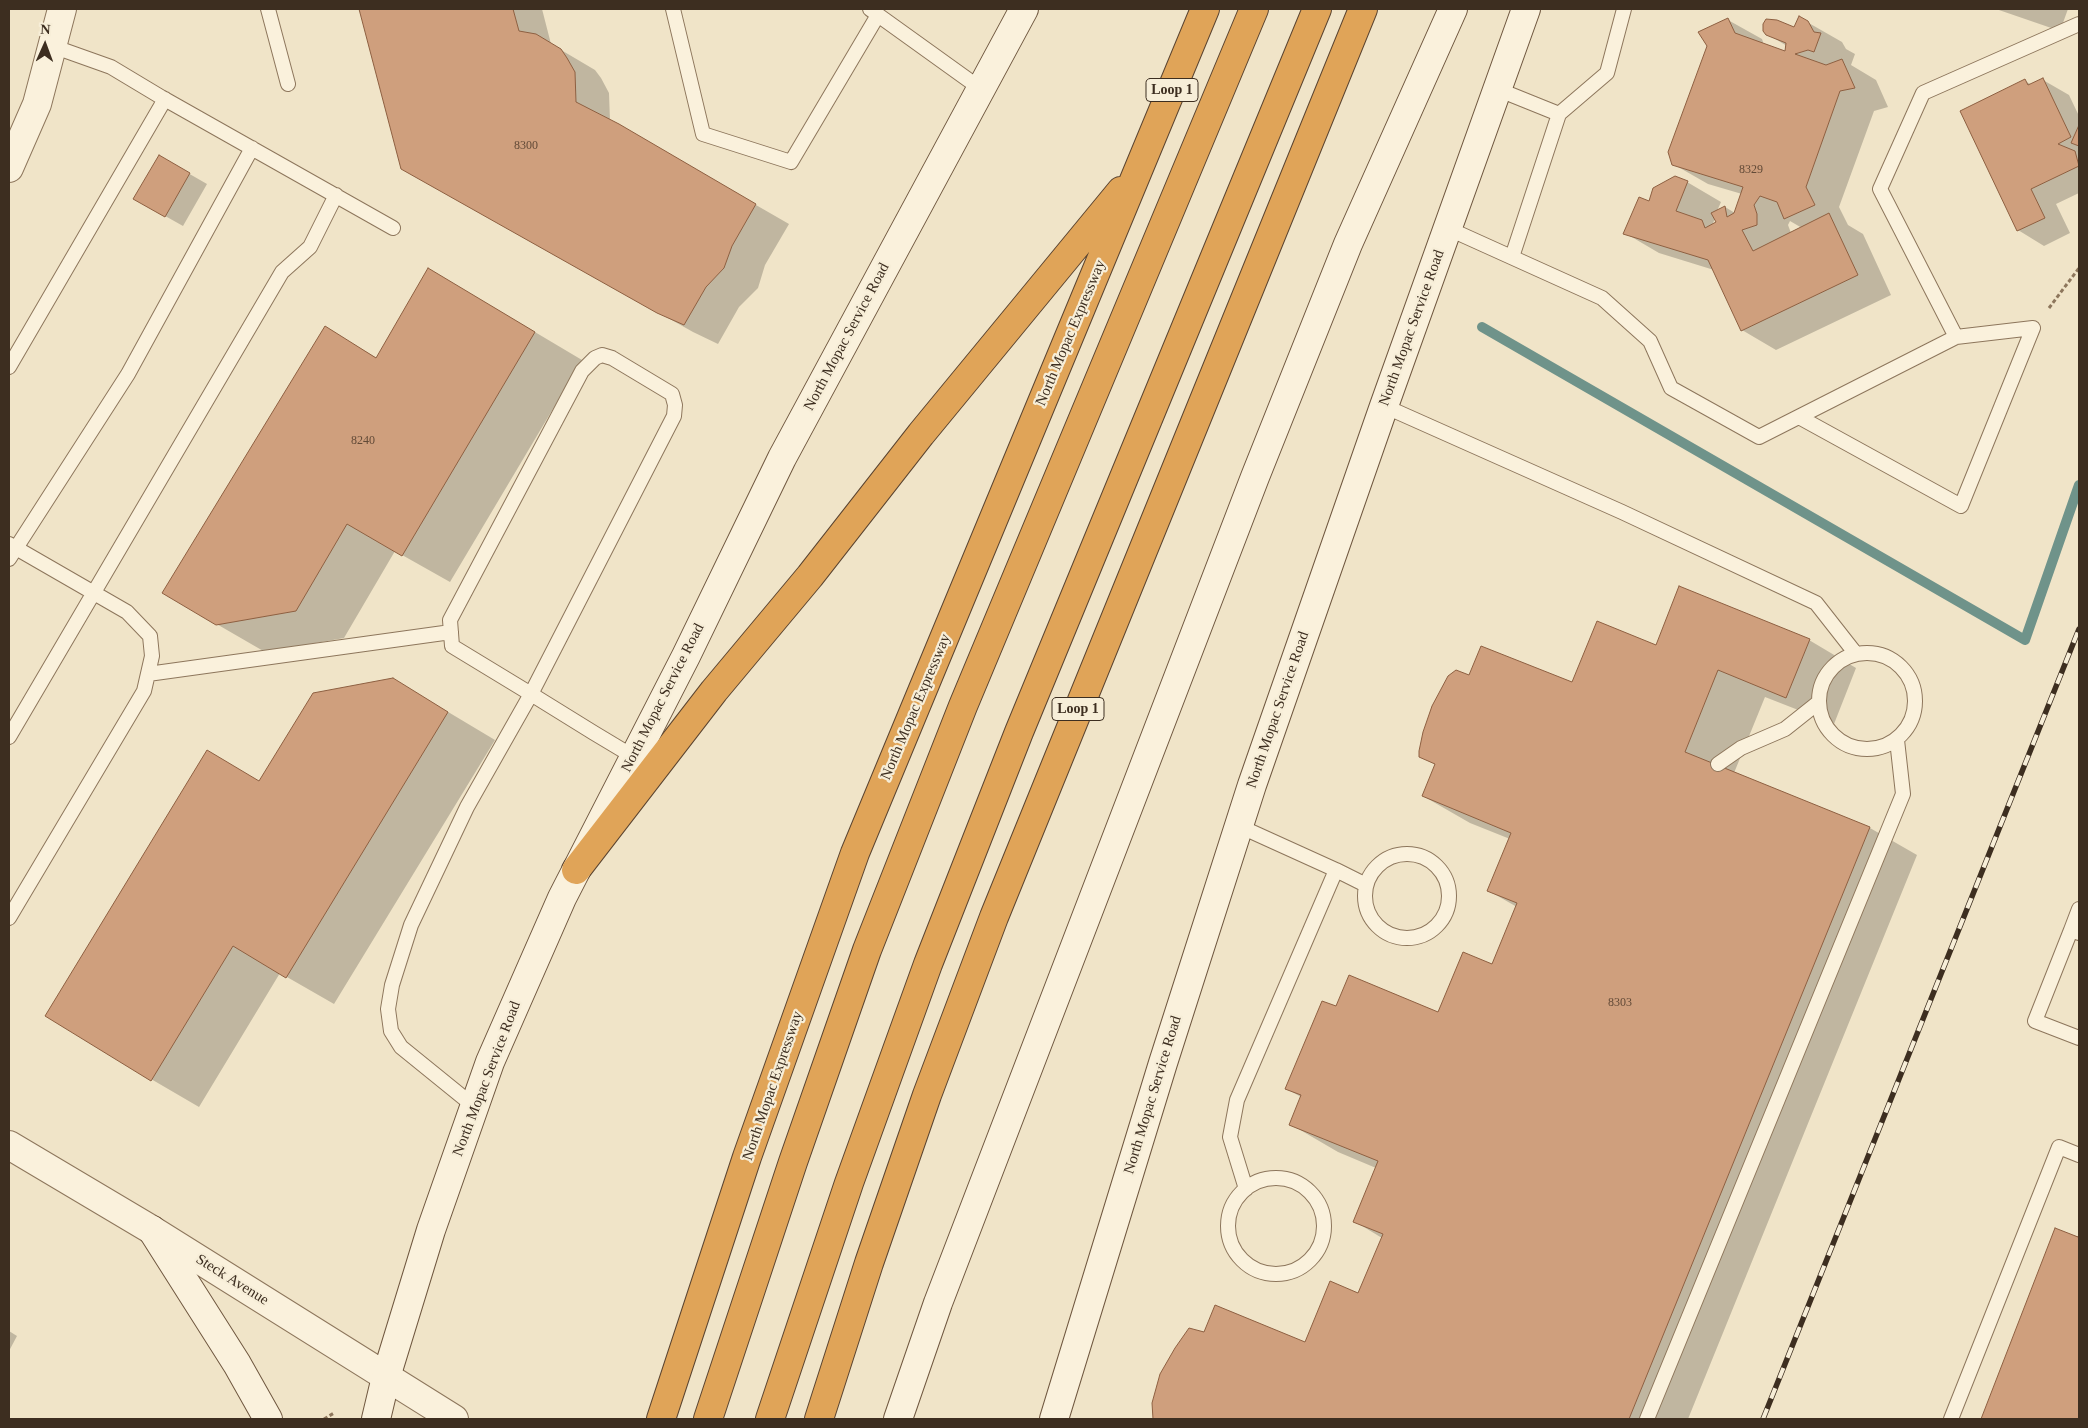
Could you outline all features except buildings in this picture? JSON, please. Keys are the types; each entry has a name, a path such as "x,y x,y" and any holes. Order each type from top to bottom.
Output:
{"highway":[{"name":"North Mopac Expressway","path":"661,1419 747,1157 855,853 1205,9"},
{"path":"708,1419 793,1162 867,950 962,706 1254,9"},
{"path":"770,1419 849,1183 932,955 1019,732 1317,9"},
{"name":"Loop 1","path":"819,1419 869,1263 927,1095 994,917 1363,9"},
{"path":"576,870 708,698 810,576 921,434 1138,171"}],"main road":[{"path":"9,168 37,104 62,9"},
{"name":"North Mopac Service Road","path":"376,1419 386,1377 431,1230 494,1053 562,898 782,458 1024,9"},
{"path":"898,1419 938,1303 1255,477 1348,244 1453,9"},
{"name":"North Mopac Service Road","path":"1054,1419 1163,1063 1239,826 1384,406 1526,9"},
{"name":"Steck Avenue","path":"9,1144 152,1230 454,1419"},
{"path":"152,1230 238,1364 268,1419"}],"lane":[{"path":"268,9 288,84"},
{"path":"673,9 703,134 790,162 874,12 981,89"},
{"path":"1512,257 1559,114 1607,73 1624,9"},
{"path":"1956,337 1880,189 1924,93 2079,24"},
{"path":"52,46 111,67 393,228"},
{"path":"1497,89 1559,114"},
{"path":"9,367 165,99"},
{"path":"9,918 144,691 152,656 150,636 127,612 11,550 128,374 252,148"},
{"path":"9,737 92,592 282,272 310,247 336,195"},
{"path":"1448,228 1602,298 1650,341 1671,388 1759,437 1956,337 2033,328 1961,506 1799,417"},
{"path":"475,1107 401,1047 391,1031 388,1009 392,985 411,924 467,807 531,694 674,416 675,405 672,394 612,358 602,355 595,358 582,371 450,620 452,646 531,694 634,757"},
{"path":"1384,406 1622,512 1816,603 1856,654"},
{"path":"148,674 451,632"},
{"path":"1873,653 1889,658 1902,668 1912,682 1916,698 1914,714 1908,729 1897,740 1884,747 1869,750 1854,748 1840,741 1829,731 1821,717 1818,702 1821,687 1829,672 1841,661 1856,654 1873,653"},
{"path":"1718,764 1741,748 1785,729 1818,702"},
{"path":"1648,1419 1902,794 1897,740"},
{"path":"1239,826 1366,885"},
{"path":"1405,853 1418,854 1430,860 1441,869 1447,880 1450,893 1449,907 1442,920 1432,930 1419,936 1404,938 1390,934 1377,926 1369,914 1364,900 1366,885 1371,873 1380,863 1392,856 1405,853"},
{"path":"1246,1189 1230,1137 1237,1100 1336,870"},
{"path":"2079,909 2075,931 2035,1021 2079,1038"},
{"path":"1951,1419 2058,1146 2079,1155"},
{"path":"1274,1178 1290,1180 1304,1186 1315,1197 1322,1210 1325,1226 1323,1241 1316,1255 1304,1266 1288,1273 1272,1274 1256,1270 1242,1261 1232,1247 1228,1232 1229,1215 1235,1201 1246,1189 1259,1181 1274,1178"}],"path":[{"path":"2033,328 2079,268"},
{"path":"324,1419 334,1413"}],"waterway":[{"path":"1482,327 2025,640 2079,485"}],"railway":[{"path":"1763,1419 2079,629"}]}
